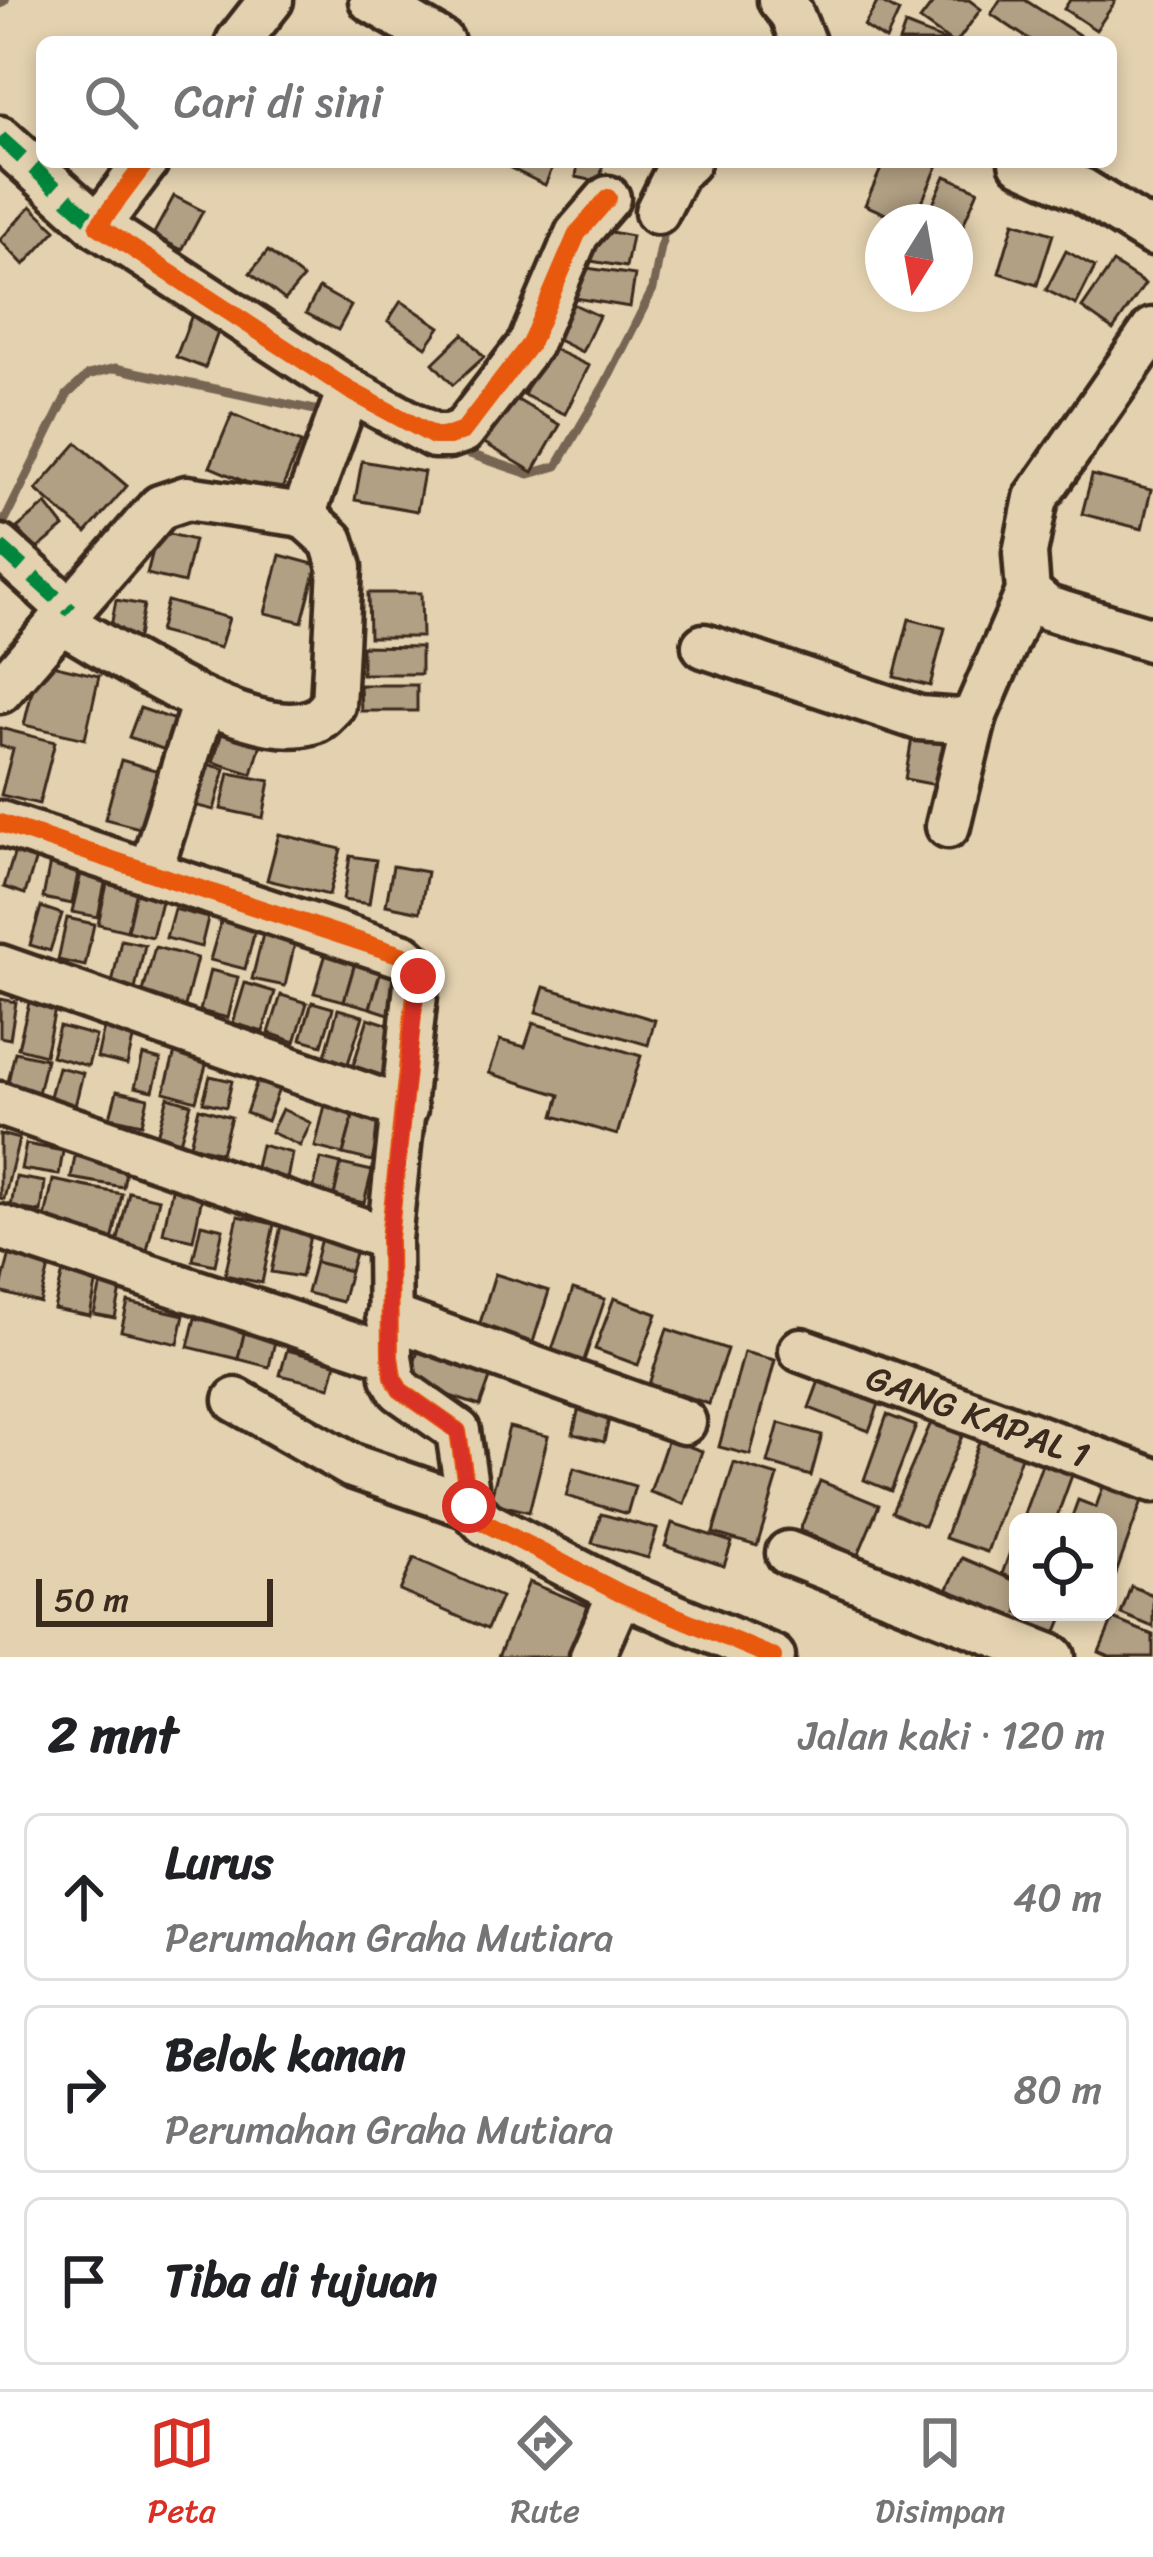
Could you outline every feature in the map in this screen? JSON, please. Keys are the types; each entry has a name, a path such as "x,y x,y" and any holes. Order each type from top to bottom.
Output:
{"street":[{"path":"243,36 271,0"},
{"path":"371,0 432,36"},
{"path":"779,0 800,36"},
{"path":"0,139 98,226 349,390 434,436 463,431 530,344 577,234 608,198"},
{"path":"98,226 142,168"},
{"path":"657,212 681,168"},
{"path":"1034,168 1082,190 1153,234"},
{"path":"948,826 975,715 1028,592 1025,553 1036,498 1153,330"},
{"path":"303,515 349,390"},
{"path":"0,548 66,616 204,702 290,725 316,722 333,705 340,567 332,541 303,515 188,498 172,500 160,507 66,616 0,692"},
{"path":"1028,592 1047,608 1153,640"},
{"path":"704,646 919,718 960,721 975,715"},
{"path":"150,872 204,702"},
{"path":"0,823 404,956 414,965 418,976 389,1238 393,1377 400,1390 458,1431 469,1506"},
{"path":"0,968 404,1109"},
{"path":"0,1105 389,1238"},
{"path":"0,1227 684,1423"},
{"name":"GANG KAPAL 1","path":"801,1350 1153,1480"},
{"path":"236,1400 352,1466 469,1506 485,1523 620,1593 773,1657"},
{"path":"788,1552 1053,1657"},
{"path":"592,1657 620,1593"}],"building":[{"path":"935,0 969,0 981,9 961,36 943,36 920,20"},
{"path":"1000,0 1025,0 1081,36 1024,36 991,14"},
{"path":"1070,0 1115,2 1096,30 1064,9"},
{"path":"878,1 899,12 888,36 864,26"},
{"path":"905,25 933,36 901,36"},
{"path":"510,168 552,168 545,185"},
{"path":"577,168 602,168 600,182 576,177"},
{"path":"881,168 937,168 921,204 865,204"},
{"path":"945,176 978,190 972,204 933,204"},
{"path":"174,196 203,211 182,250 153,235"},
{"path":"31,206 56,230 24,265 0,240"},
{"path":"1014,222 1053,234 1037,285 999,273"},
{"path":"590,228 632,236 626,267 585,260"},
{"path":"268,251 303,278 285,300 250,273"},
{"path":"1066,251 1095,267 1076,305 1046,290"},
{"path":"1113,263 1145,284 1113,330 1082,308"},
{"path":"580,267 635,275 630,307 575,298"},
{"path":"319,288 351,306 338,330 306,313"},
{"path":"401,301 440,327 426,347 388,321"},
{"path":"569,302 599,316 582,352 552,337"},
{"path":"195,307 223,318 205,368 176,357"},
{"path":"463,334 484,357 453,385 433,363"},
{"path":"547,346 589,366 565,414 524,395"},
{"path":"499,389 560,425 533,472 471,435"},
{"path":"232,414 301,443 279,496 210,467"},
{"path":"77,443 127,486 86,533 36,490"},
{"path":"362,461 424,472 417,511 355,500"},
{"path":"1092,475 1151,490 1142,529 1082,514"},
{"path":"46,504 64,527 36,550 17,528"},
{"path":"158,531 194,540 184,583 147,574"},
{"path":"280,555 317,565 302,622 265,613"},
{"path":"368,593 421,593 422,637 369,637"},
{"path":"116,600 144,605 137,642 109,637"},
{"path":"167,601 229,618 220,648 159,632"},
{"path":"909,619 945,628 930,686 894,677"},
{"path":"362,646 421,647 421,674 362,674"},
{"path":"39,662 99,676 85,739 24,725"},
{"path":"360,685 417,685 417,711 361,711"},
{"path":"140,708 181,722 171,752 129,737"},
{"path":"224,726 263,737 252,774 213,762"},
{"path":"0,728 55,742 39,804 1,795 13,749 0,746"},
{"path":"912,738 954,745 947,787 905,779"},
{"path":"121,760 162,772 147,830 105,819"},
{"path":"200,762 225,769 214,810 189,804"},
{"path":"229,773 270,781 263,818 221,809"},
{"path":"279,834 341,849 329,895 267,880"},
{"path":"18,841 39,848 25,894 4,887"},
{"path":"350,856 376,860 369,904 343,900"},
{"path":"51,857 80,863 72,904 43,898"},
{"path":"393,866 427,872 420,912 386,905"},
{"path":"82,869 107,874 98,917 72,912"},
{"path":"107,884 136,891 127,931 98,924"},
{"path":"136,891 162,897 152,937 127,931"},
{"path":"41,907 62,914 50,951 30,945"},
{"path":"174,909 208,918 201,947 166,938"},
{"path":"67,918 94,924 85,966 58,960"},
{"path":"222,918 256,927 245,969 210,960"},
{"path":"264,930 296,938 285,986 252,979"},
{"path":"121,940 145,945 134,994 111,989"},
{"path":"155,947 197,958 183,1014 140,1003"},
{"path":"328,947 357,956 344,1001 314,993"},
{"path":"357,956 383,963 370,1008 344,1001"},
{"path":"383,963 412,971 398,1017 370,1008"},
{"path":"210,970 238,977 228,1018 200,1011"},
{"path":"245,983 275,992 263,1032 233,1023"},
{"path":"544,987 655,1020 648,1045 536,1012"},
{"path":"31,994 57,1000 45,1055 18,1048"},
{"path":"281,995 307,1003 295,1042 269,1033"},
{"path":"0,999 16,1002 10,1039 0,1037"},
{"path":"312,1002 333,1008 322,1045 301,1039"},
{"path":"338,1009 363,1016 346,1070 323,1063"},
{"path":"107,1015 137,1022 127,1065 97,1058"},
{"path":"368,1018 405,1030 390,1078 353,1066"},
{"path":"533,1023 641,1056 617,1135 554,1116 560,1095 489,1073 500,1040 525,1047"},
{"path":"59,1026 96,1036 88,1066 51,1056"},
{"path":"15,1052 46,1059 36,1102 5,1095"},
{"path":"175,1052 207,1062 196,1101 164,1092"},
{"path":"143,1055 161,1060 153,1091 135,1087"},
{"path":"58,1067 83,1073 75,1106 49,1100"},
{"path":"210,1076 232,1081 226,1107 203,1102"},
{"path":"257,1081 279,1089 267,1121 246,1113"},
{"path":"117,1091 148,1098 142,1124 110,1117"},
{"path":"168,1097 191,1104 180,1142 157,1135"},
{"path":"325,1105 354,1113 343,1154 315,1147"},
{"path":"199,1108 231,1117 221,1153 190,1145"},
{"path":"282,1109 311,1123 300,1146 271,1132"},
{"path":"354,1113 382,1120 372,1161 343,1154"},
{"path":"0,1134 19,1139 4,1199 0,1198"},
{"path":"26,1144 63,1151 59,1175 21,1169"},
{"path":"261,1145 292,1153 287,1180 255,1172"},
{"path":"75,1156 127,1165 123,1187 71,1178"},
{"path":"321,1159 341,1164 334,1196 313,1191"},
{"path":"341,1164 372,1171 364,1203 334,1196"},
{"path":"16,1177 45,1182 41,1212 11,1207"},
{"path":"53,1180 122,1194 112,1242 43,1228"},
{"path":"173,1185 203,1192 193,1240 163,1233"},
{"path":"129,1192 159,1199 146,1255 116,1248"},
{"path":"238,1216 274,1224 262,1283 225,1275"},
{"path":"282,1221 312,1227 301,1277 271,1272"},
{"path":"201,1224 223,1229 215,1265 193,1260"},
{"path":"322,1234 358,1242 350,1271 315,1262"},
{"path":"10,1253 50,1263 40,1303 0,1292"},
{"path":"315,1262 350,1271 342,1302 307,1293"},
{"path":"63,1272 97,1280 90,1316 54,1309"},
{"path":"495,1274 549,1291 530,1352 476,1336"},
{"path":"102,1280 122,1285 115,1318 94,1314"},
{"path":"573,1289 605,1299 580,1372 548,1361"},
{"path":"614,1298 657,1314 638,1365 595,1349"},
{"path":"128,1302 184,1315 178,1344 121,1331"},
{"path":"195,1318 245,1330 238,1359 188,1347"},
{"path":"667,1329 727,1349 709,1404 649,1384"},
{"path":"245,1330 276,1337 269,1367 238,1359"},
{"path":"422,1339 495,1364 480,1406 408,1382"},
{"path":"287,1350 336,1363 330,1387 280,1375"},
{"path":"744,1352 775,1360 750,1455 719,1447"},
{"path":"823,1370 883,1393 869,1431 809,1408"},
{"path":"581,1398 612,1405 604,1442 573,1434"},
{"path":"887,1415 916,1426 891,1491 864,1480"},
{"path":"934,1416 965,1429 924,1526 892,1512"},
{"path":"986,1422 1028,1437 987,1552 945,1538"},
{"path":"779,1423 822,1435 811,1476 768,1463"},
{"path":"509,1427 548,1436 529,1512 490,1502"},
{"path":"668,1439 702,1451 684,1504 650,1492"},
{"path":"1049,1445 1079,1456 1058,1513 1024,1513"},
{"path":"734,1463 778,1476 757,1546 713,1533"},
{"path":"574,1468 635,1486 627,1514 566,1496"},
{"path":"820,1481 879,1505 858,1555 800,1530"},
{"path":"1105,1481 1144,1495 1117,1571 1117,1513 1073,1513 1078,1500 1096,1507"},
{"path":"601,1514 657,1529 648,1558 592,1543"},
{"path":"672,1523 732,1542 724,1566 665,1546"},
{"path":"414,1558 501,1597 487,1629 400,1591"},
{"path":"962,1558 1009,1578 1009,1621 1061,1621 1053,1641 945,1595"},
{"path":"529,1582 595,1609 575,1657 498,1657"},
{"path":"1131,1586 1153,1595 1153,1627 1121,1614"},
{"path":"1112,1621 1153,1635 1153,1657 1110,1657 1099,1652"}],"waterway":[{"path":"0,4 5,0"},
{"path":"455,449 529,474 557,466 653,289 666,221"},
{"path":"0,530 67,395 88,375 115,368 329,413"}],"marked path":[{"path":"0,138 98,226"},
{"path":"0,547 71,611"}],"cycle path":[{"path":"142,168 98,226 349,390 434,436 463,431 530,344 577,234 608,198"},
{"path":"0,823 404,956 414,965 417,976 389,1239 393,1377 400,1390 458,1431 469,1506 485,1523 620,1593 773,1657"}],"route":[{"path":"418,976 389,1238 390,1356 400,1390 458,1431 469,1506"}]}
